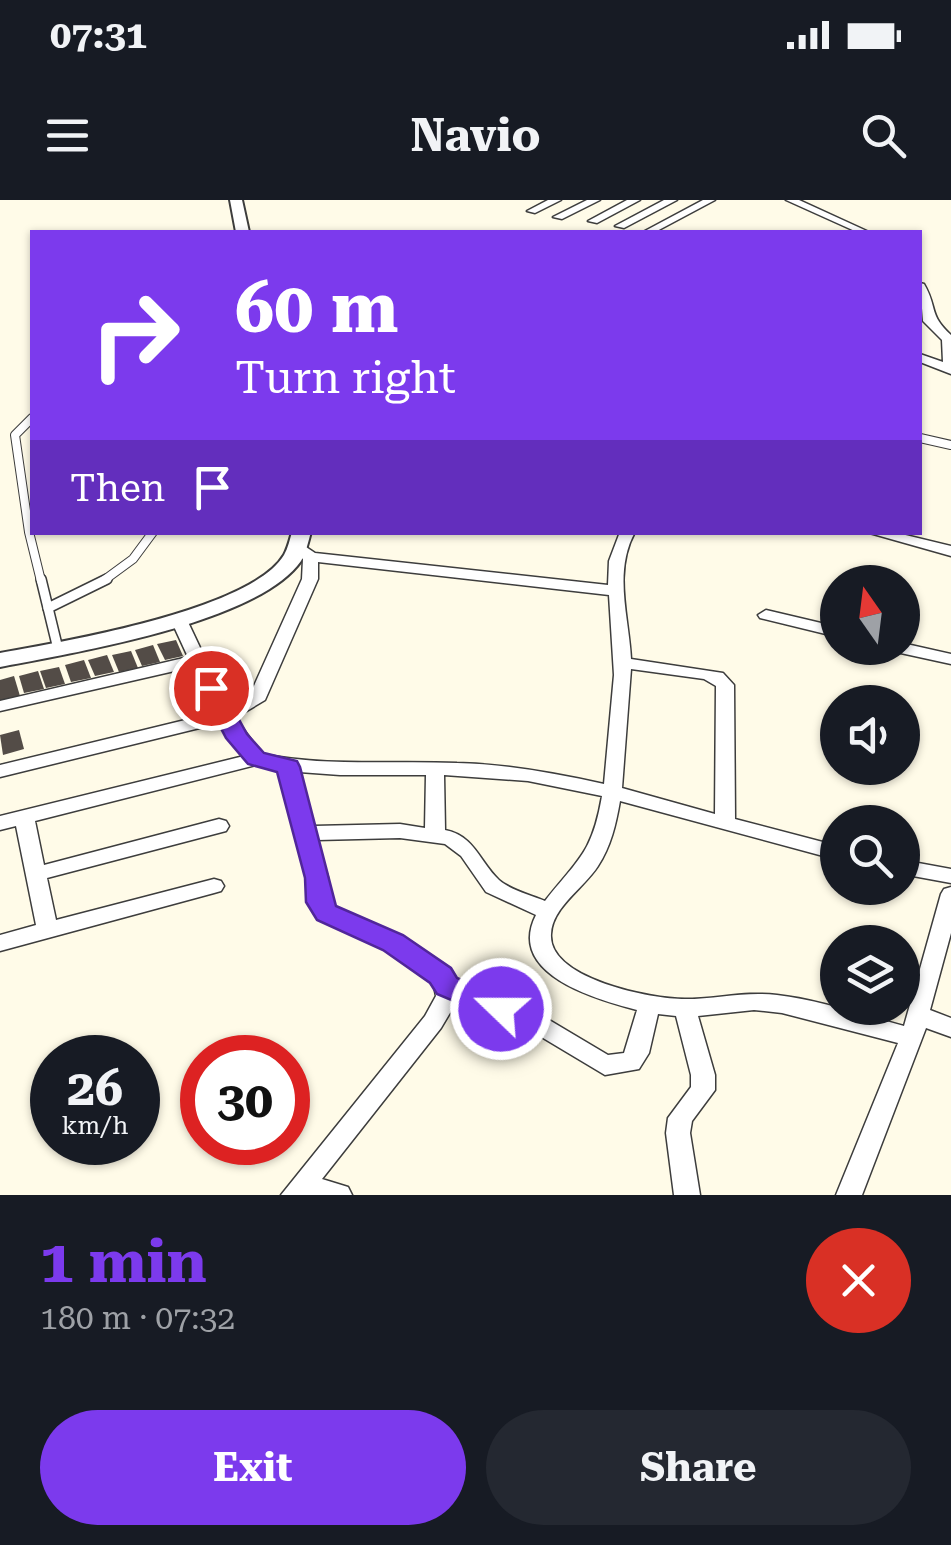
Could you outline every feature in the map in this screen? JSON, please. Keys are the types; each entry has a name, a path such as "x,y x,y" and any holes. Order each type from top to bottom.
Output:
{"street":[{"path":"236,200 243,230"},
{"path":"532,211 556,200"},
{"path":"558,217 595,200"},
{"path":"593,221 635,200"},
{"path":"620,226 672,200"},
{"path":"652,230 710,200"},
{"path":"790,200 859,230"},
{"path":"922,290 926,298 925,320 948,339 950,370 922,359"},
{"path":"626,535 615,562 624,664 611,794 596,852 549,912 539,933 540,948 550,963 570,977 649,1006 686,1008 764,1002 951,1028"},
{"path":"886,535 951,551"},
{"path":"305,547 616,591"},
{"path":"0,660 179,620 261,585 292,563 305,547"},
{"path":"0,771 224,716 256,700 310,579 305,547"},
{"path":"766,615 820,628"},
{"path":"179,620 224,716 256,758"},
{"path":"920,652 951,659"},
{"path":"0,706 199,660"},
{"path":"624,664 704,674 717,677 725,685 728,692 724,822"},
{"path":"0,823 256,758 288,767 434,768 522,776 611,794 820,848"},
{"path":"288,767 318,878 319,902 326,913 416,956 440,975 447,986 477,1001 526,1016 605,1066 631,1062 649,1006"},
{"path":"434,768 435,834"},
{"path":"24,818 48,930"},
{"path":"36,874 219,826"},
{"path":"306,832 400,831 450,838 468,851 493,887 549,912"},
{"path":"920,870 951,876"},
{"path":"0,943 214,886"},
{"path":"849,1195 915,1026 951,894"},
{"path":"299,1189 433,1022 447,1002 447,986"},
{"path":"686,1008 703,1075 703,1090 680,1118 678,1133 687,1195"},
{"path":"299,1189 340,1195"}],"lane":[{"path":"30,419 15,434 30,531"},
{"path":"922,438 950,442"},
{"path":"31,535 58,649"},
{"path":"48,608 107,581 134,560 151,535"}],"building":[{"path":"176,640 183,656 165,660 157,644"},
{"path":"153,645 160,662 142,666 135,650"},
{"path":"131,651 138,668 119,672 112,655"},
{"path":"107,655 114,672 95,676 88,660"},
{"path":"84,660 91,678 71,682 65,665"},
{"path":"59,667 65,684 46,688 40,671"},
{"path":"38,671 44,689 24,693 19,676"},
{"path":"14,676 20,696 0,701 0,680"},
{"path":"19,730 24,749 3,755 0,735"}],"route":[{"path":"211,688 238,738 256,758 288,767 318,878 319,902 326,913 393,942 440,975 447,986 501,1009"}]}
